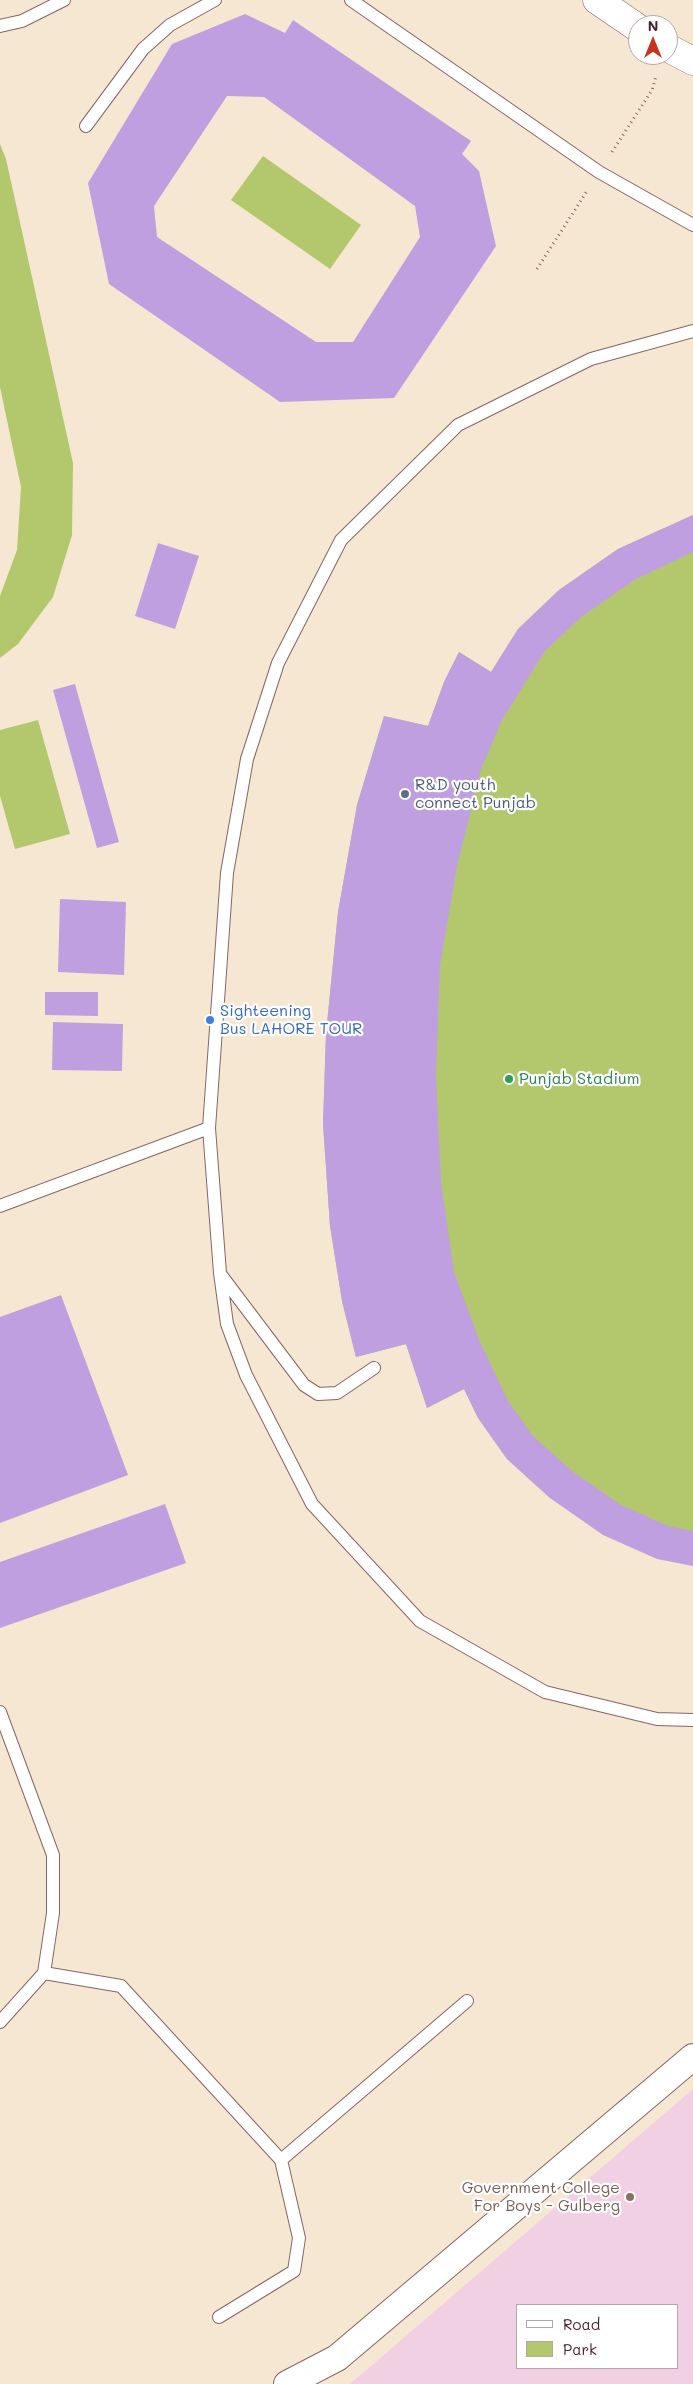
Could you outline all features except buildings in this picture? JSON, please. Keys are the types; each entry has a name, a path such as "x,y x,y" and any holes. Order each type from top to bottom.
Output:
{"street":[{"path":"597,0 628,21"},
{"path":"678,53 693,61"},
{"path":"287,2384 337,2358 693,2057"}],"lane":[{"path":"0,26 22,21 64,0"},
{"path":"86,126 143,49 170,25 214,0"},
{"path":"351,0 598,172 693,225"},
{"path":"693,331 591,359 458,425 341,540 278,663 247,759 228,873 209,1128 220,1273 227,1324 246,1375 312,1504 420,1621 545,1692 657,1718 693,1720"},
{"path":"0,1206 209,1128"},
{"path":"220,1273 304,1385 318,1394 337,1393 374,1368"},
{"path":"0,1712 53,1855 53,1913 44,1973 0,2022"},
{"path":"44,1973 121,1986 281,2160 299,2238 294,2271 219,2317"},
{"path":"281,2160 467,2001"}],"shaded area":[{"name":"Government College For Boys - Gulberg","path":"693,2089 693,2384 350,2384"}],"green space":[{"path":"0,144 6,159 73,463 72,535 53,597 18,644 0,658 0,596 17,550 21,487 0,387"},
{"path":"263,156 361,225 330,269 231,200"},
{"name":"Punjab Stadium","path":"693,515 693,1566 550,1498 507,1459 478,1418 464,1389 427,1408 406,1344 356,1357 342,1301 330,1226 323,1124 326,1034 338,912 357,805 384,716 428,726 444,682 459,652 491,672 518,629 559,590 618,549"},
{"path":"38,720 70,834 15,849 0,796 0,730"}],"place":[{"name":"R&D youth connect Punjab","path":"405,794"},
{"name":"Sighteening Bus LAHORE TOUR","path":"210,1020"},
{"name":"Punjab Stadium","path":"509,1079"},
{"name":"Government College For Boys - Gulberg","path":"630,2197"}]}
